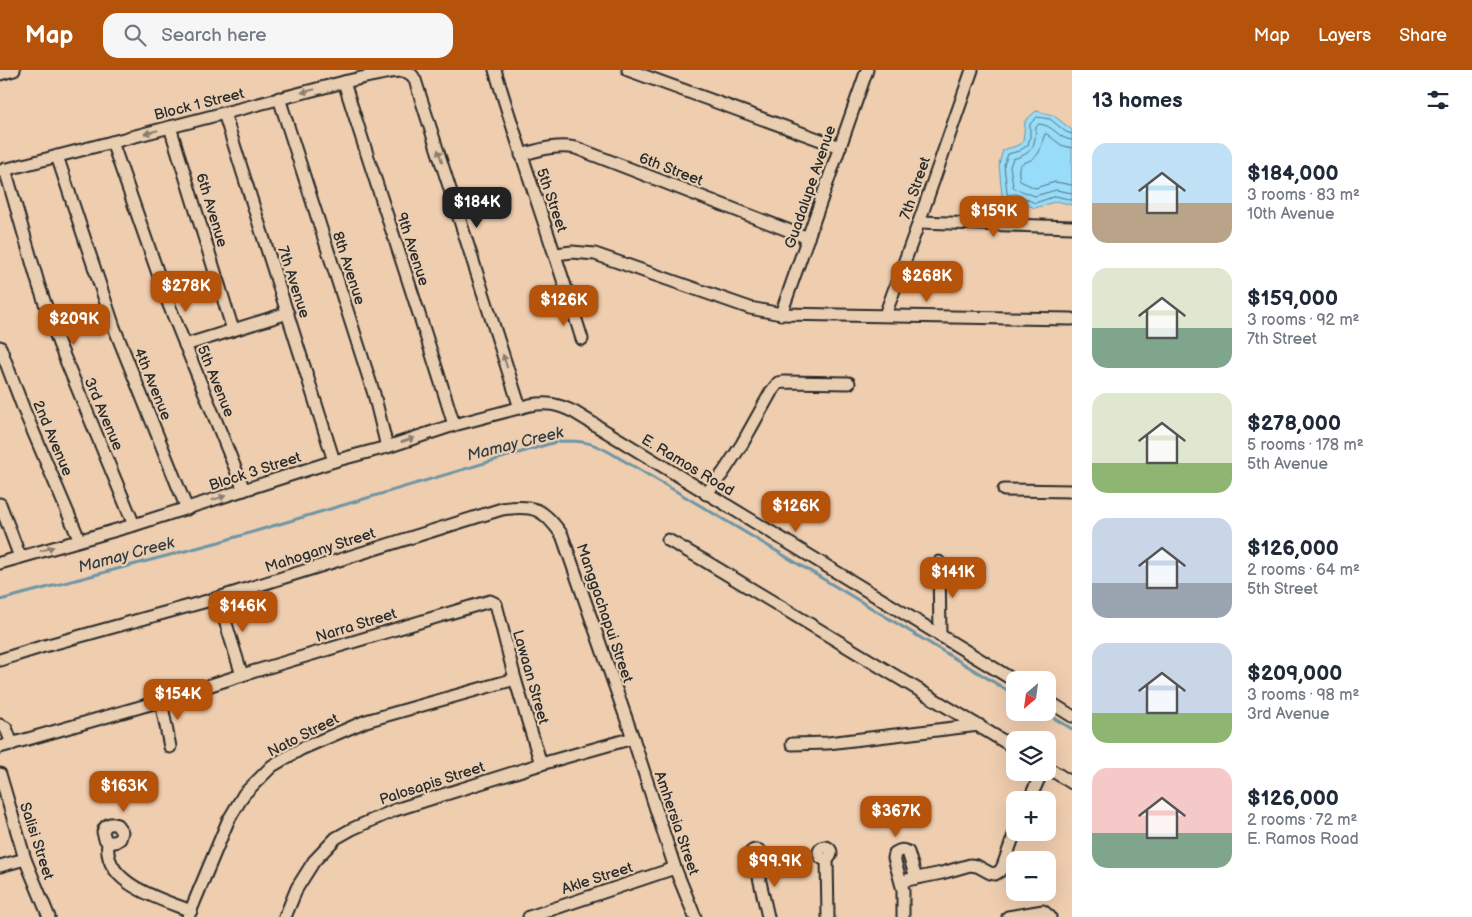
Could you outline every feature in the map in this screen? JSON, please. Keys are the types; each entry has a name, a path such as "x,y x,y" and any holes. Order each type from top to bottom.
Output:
{"street":[{"path":"0,74 14,70"},
{"name":"Block 1 Street","path":"2,170 344,82 397,70 407,72 415,80 520,408"},
{"name":"5th Street","path":"495,70 582,339"},
{"path":"628,70 840,147"},
{"name":"Guadalupe Avenue","path":"781,314 868,70"},
{"name":"7th Street","path":"884,315 919,222 972,70"},
{"name":"9th Avenue","path":"344,82 454,425"},
{"name":"8th Avenue","path":"279,98 374,394 387,447"},
{"name":"7th Avenue","path":"224,113 334,462"},
{"name":"6th Avenue","path":"170,127 233,330"},
{"name":"5th Avenue","path":"112,142 161,284 244,490"},
{"name":"6th Street","path":"521,155 552,147 568,146 576,148 808,238"},
{"name":"4th Avenue","path":"57,156 114,327 187,509"},
{"name":"3rd Avenue","path":"2,170 59,344 134,525"},
{"path":"919,222 1072,227"},
{"path":"556,254 572,252 595,254 750,308 781,314 1072,319"},
{"path":"185,345 288,313"},
{"name":"2nd Avenue","path":"0,348 24,410 80,540"},
{"path":"706,494 732,459 778,383 849,383"},
{"name":"E. Ramos Road","path":"520,408 542,403 564,408 1006,676"},
{"name":"Block 3 Street","path":"0,563 187,509 454,425 520,408"},
{"path":"1004,490 1072,491"},
{"path":"0,504 20,557"},
{"name":"Mahogany Street","path":"0,660 218,598 502,509 535,508"},
{"name":"Manggachapui Street","path":"535,508 553,522 562,535 633,738"},
{"path":"668,540 1006,742"},
{"path":"939,562 940,636"},
{"path":"218,598 242,675"},
{"name":"Narra Street","path":"0,748 490,601"},
{"name":"Lawaan Street","path":"490,601 496,604 515,679 541,764"},
{"name":"Nato Street","path":"190,914 232,814 244,794 272,766 316,742 366,721 515,679"},
{"path":"161,701 170,747"},
{"path":"1056,706 1072,716"},
{"path":"0,725 6,728 12,744"},
{"path":"792,744 828,743 979,725"},
{"name":"Palosapis Street","path":"285,917 297,888 314,861 336,838 352,829 395,810 541,764 633,738"},
{"name":"Amhersia Street","path":"633,738 675,868 695,917"},
{"path":"1056,773 1072,783"},
{"name":"Salisi Street","path":"0,774 25,859 49,917"},
{"path":"902,882 970,865 996,874 1003,866 1012,841"},
{"path":"108,842 110,859 127,882 190,914"},
{"path":"903,915 902,882 894,858 900,850 908,852 916,878"},
{"path":"0,866 25,859"},
{"path":"826,859 828,917"},
{"path":"756,864 768,917"},
{"name":"Akle Street","path":"529,917 675,868"},
{"path":"1008,917 1043,911 1049,916"}],"water":[{"path":"1036,111 1053,115 1072,130 1072,205 1057,201 1035,208 1013,199 1010,203 1005,204 1002,195 999,164 1003,150 1023,142 1025,121"}],"waterway":[{"name":"Mamay Creek","path":"0,600 219,542 559,441 579,442 590,444 609,452 1006,690"},
{"name":"Mamay Creek","path":"1056,719 1072,729"}]}
